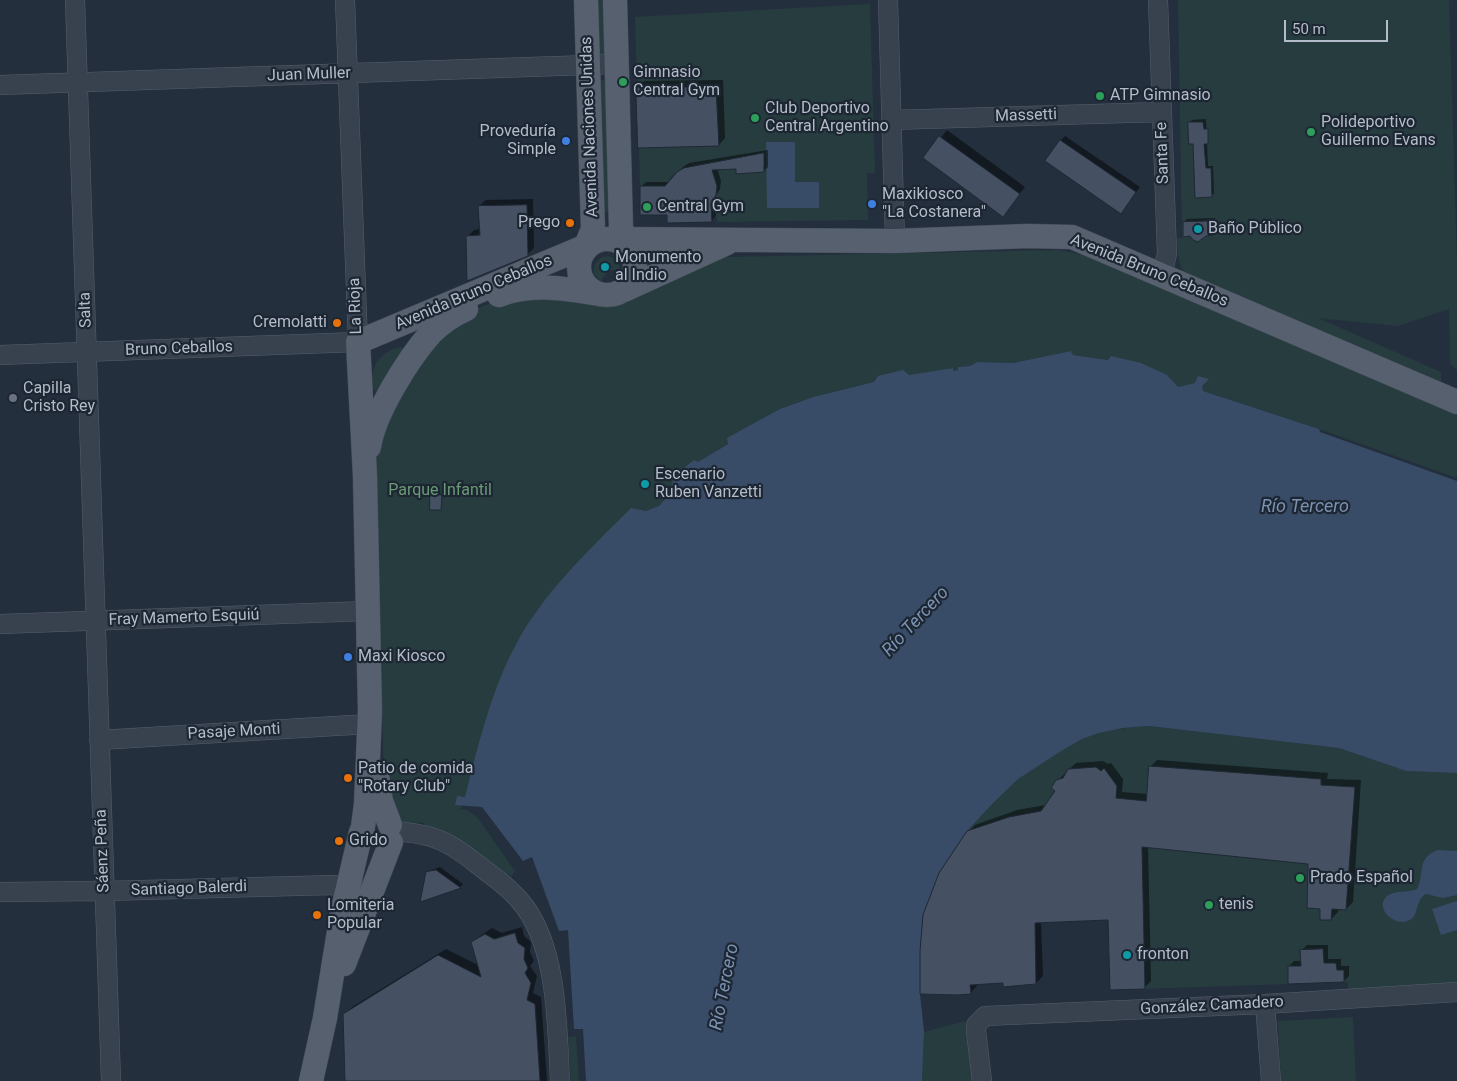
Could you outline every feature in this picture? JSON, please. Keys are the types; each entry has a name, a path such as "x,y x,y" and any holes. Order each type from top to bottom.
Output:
{"main road":[{"name":"Avenida Naciones Unidas","path":"586,0 593,229 604,245 621,228 615,0"},
{"name":"Avenida Bruno Ceballos","path":"358,342 604,245 731,241 895,241 1035,236 1072,237 1457,402"},
{"name":"Avenida Bruno Ceballos","path":"624,290 731,241"},
{"path":"604,245 635,260 636,267 632,280 624,290 608,295 600,294 587,287 580,274 580,260 604,245"},
{"name":"Avenida Bruno Ceballos","path":"365,476 374,424 386,400 418,348 440,324 473,305 508,291 540,287 600,294"},
{"name":"La Rioja","path":"358,342 365,476 369,724"},
{"path":"311,1081 325,1018 348,887 362,830 366,804 369,724"},
{"path":"325,1018 391,832 379,791 369,724"},
{"path":"362,830 364,842 372,848 382,848 391,832"}],"street":[{"name":"Salta","path":"75,0 88,352 95,621"},
{"name":"La Rioja","path":"345,0 358,342"},
{"path":"888,0 895,241"},
{"name":"Santa Fe","path":"1158,0 1167,254 1162,275"},
{"name":"Juan Muller","path":"0,85 617,64"},
{"name":"Massetti","path":"891,120 1162,112"},
{"name":"Bruno Ceballos","path":"0,355 358,342"},
{"name":"Fray Mamerto Esquiú","path":"0,624 368,611"},
{"name":"Sáenz Peña","path":"95,621 111,1081"},
{"name":"Pasaje Monti","path":"99,740 369,724"},
{"path":"391,832 426,836 445,842 508,888 525,907 541,938 549,970 558,1037 560,1081"},
{"name":"Santiago Balerdi","path":"0,892 334,885 348,887"},
{"name":"González Camadero","path":"982,1081 976,1025 985,1016 1265,1004 1457,992"},
{"path":"1265,1004 1271,1081"}],"green space":[{"path":"594,0 605,0 606,53 602,55 598,54"},
{"name":"Polideportivo Guillermo Evans","path":"1178,0 1449,0 1457,260 1457,370 1450,364 1449,309 1398,326 1318,318 1441,372 1441,385 1186,275 1183,271 1178,257 1177,238 1182,238"},
{"name":"Club Deportivo Central Argentino","path":"870,4 875,173 867,173 868,220 717,222 717,217 712,217 711,204 717,191 717,186 713,177 695,167 683,168 678,171 666,186 640,186 635,17"},
{"path":"603,80 607,82 610,212 604,213 598,81"},
{"name":"Parque Infantil","path":"1059,250 1083,255 1457,414 1457,478 1319,429 1203,391 1199,376 1195,383 1178,387 1167,375 1109,360 1073,355 1071,351 1013,363 977,362 970,366 958,367 958,370 953,371 952,368 874,382 813,397 780,409 698,463 672,486 668,496 659,506 651,510 641,511 541,605 514,647 465,797 461,796 460,805 463,806 459,809 467,810 477,817 515,871 511,877 460,840 424,823 419,822 418,826 409,824 397,817 391,806 384,784 375,443 384,415 453,319 500,299 532,293 608,307 618,305 713,259 726,257"},
{"path":"608,256 616,259 621,269 609,272 601,282 594,274 594,267 599,259"},
{"path":"400,347 402,348 402,353 377,390 374,391 372,376 376,363 386,353"},
{"name":"Prado Español","path":"1149,726 1339,748 1406,771 1457,773 1457,985 1348,991 1348,982 1110,990 1117,786 1106,771 1104,769 1101,771 1095,767 1068,769 1063,778 1056,780 1052,788 1057,793 1041,811 1009,817 967,831 1011,785 1036,765 1057,752 1099,733"},
{"path":"1353,1017 1356,1081 1281,1081 1278,1021"},
{"path":"965,1021 973,1081 922,1081 924,1032"},
{"path":"576,1036 579,1081 571,1081 568,1037"}],"water":[{"path":"766,142 795,142 795,182 819,182 819,208 767,208"},
{"name":"Río Tercero","path":"1071,351 1073,355 1108,360 1111,356 1141,363 1167,375 1178,387 1195,383 1198,376 1209,379 1202,386 1203,391 1319,429 1320,432 1457,481 1457,773 1406,771 1339,748 1149,726 1123,728 1082,739 1018,779 967,831 939,873 923,915 920,951 920,994 924,1032 922,1081 586,1081 583,1029 574,1029 568,930 559,931 532,857 523,861 482,807 455,805 457,796 465,797 491,702 514,648 525,628 567,574 631,508 646,511 659,506 668,496 675,475 694,460 698,462 728,444 727,438 780,409 813,397 874,382 878,376 903,370 909,375 953,368 953,371 958,370 958,367 970,366 977,362 1013,363"},
{"path":"1438,850 1457,851 1457,895 1443,898 1426,894 1422,897 1414,916 1407,921 1397,921 1387,915 1383,906 1387,896 1397,892 1417,889 1424,862 1431,853"},
{"path":"1457,901 1457,930 1441,935 1432,909"}],"building":[{"path":"636,87 716,87 719,146 638,148"},
{"path":"1188,122 1203,122 1204,129 1208,129 1208,144 1204,144 1206,168 1211,168 1212,197 1195,198 1193,144 1189,144"},
{"path":"939,136 1020,194 1003,217 923,158"},
{"path":"1060,140 1136,192 1121,214 1045,161"},
{"path":"764,153 764,172 736,174 736,169 712,170 717,186 716,195 711,203 712,222 667,223 667,215 640,215 640,186 665,186 677,172 684,168"},
{"path":"527,205 528,256 467,281 466,236 480,235 478,206"},
{"name":"Baño Público","path":"1213,221 1213,235 1206,236 1198,242 1190,236 1183,237 1183,222"},
{"path":"430,494 442,495 441,510 430,510"},
{"path":"1149,766 1321,779 1321,785 1355,787 1346,910 1332,909 1331,920 1320,920 1320,909 1307,908 1308,864 1142,847 1145,989 1110,990 1108,920 1035,923 1036,984 1003,987 1003,983 970,985 971,994 920,994 920,951 923,915 939,873 967,831 1009,817 1041,811 1055,791 1051,788 1056,780 1063,778 1068,769 1096,767 1101,771 1104,768 1117,786 1116,798 1146,801"},
{"path":"436,870 461,888 420,902 426,872"},
{"path":"515,933 518,943 525,948 524,959 528,968 525,973 531,983 527,1000 535,1004 540,1081 345,1081 343,1014 438,955 481,977 471,942 485,934 494,939"},
{"path":"1323,949 1324,963 1336,963 1337,970 1344,970 1344,982 1288,984 1288,966 1301,966 1300,950"}],"place":[{"name":"Gimnasio Central Gym","path":"623,82"},
{"name":"ATP Gimnasio","path":"1100,96"},
{"name":"Club Deportivo Central Argentino","path":"755,118"},
{"name":"Polideportivo Guillermo Evans","path":"1311,132"},
{"name":"Proveduría Simple","path":"566,141"},
{"name":"Maxikiosco \"La Costanera\"","path":"872,204"},
{"name":"Central Gym","path":"647,207"},
{"name":"Prego","path":"570,223"},
{"name":"Baño Público","path":"1198,229"},
{"name":"Monumento al Indio","path":"605,267"},
{"name":"Cremolatti","path":"337,323"},
{"name":"Capilla Cristo Rey","path":"13,398"},
{"name":"Escenario Ruben Vanzetti","path":"645,484"},
{"name":"Maxi Kiosco","path":"348,657"},
{"name":"Patio de comida \"Rotary Club\"","path":"348,778"},
{"name":"Grido","path":"339,841"},
{"name":"Prado Español","path":"1300,878"},
{"name":"tenis","path":"1209,905"},
{"name":"Lomiteria Popular","path":"317,915"},
{"name":"fronton","path":"1127,955"}]}
